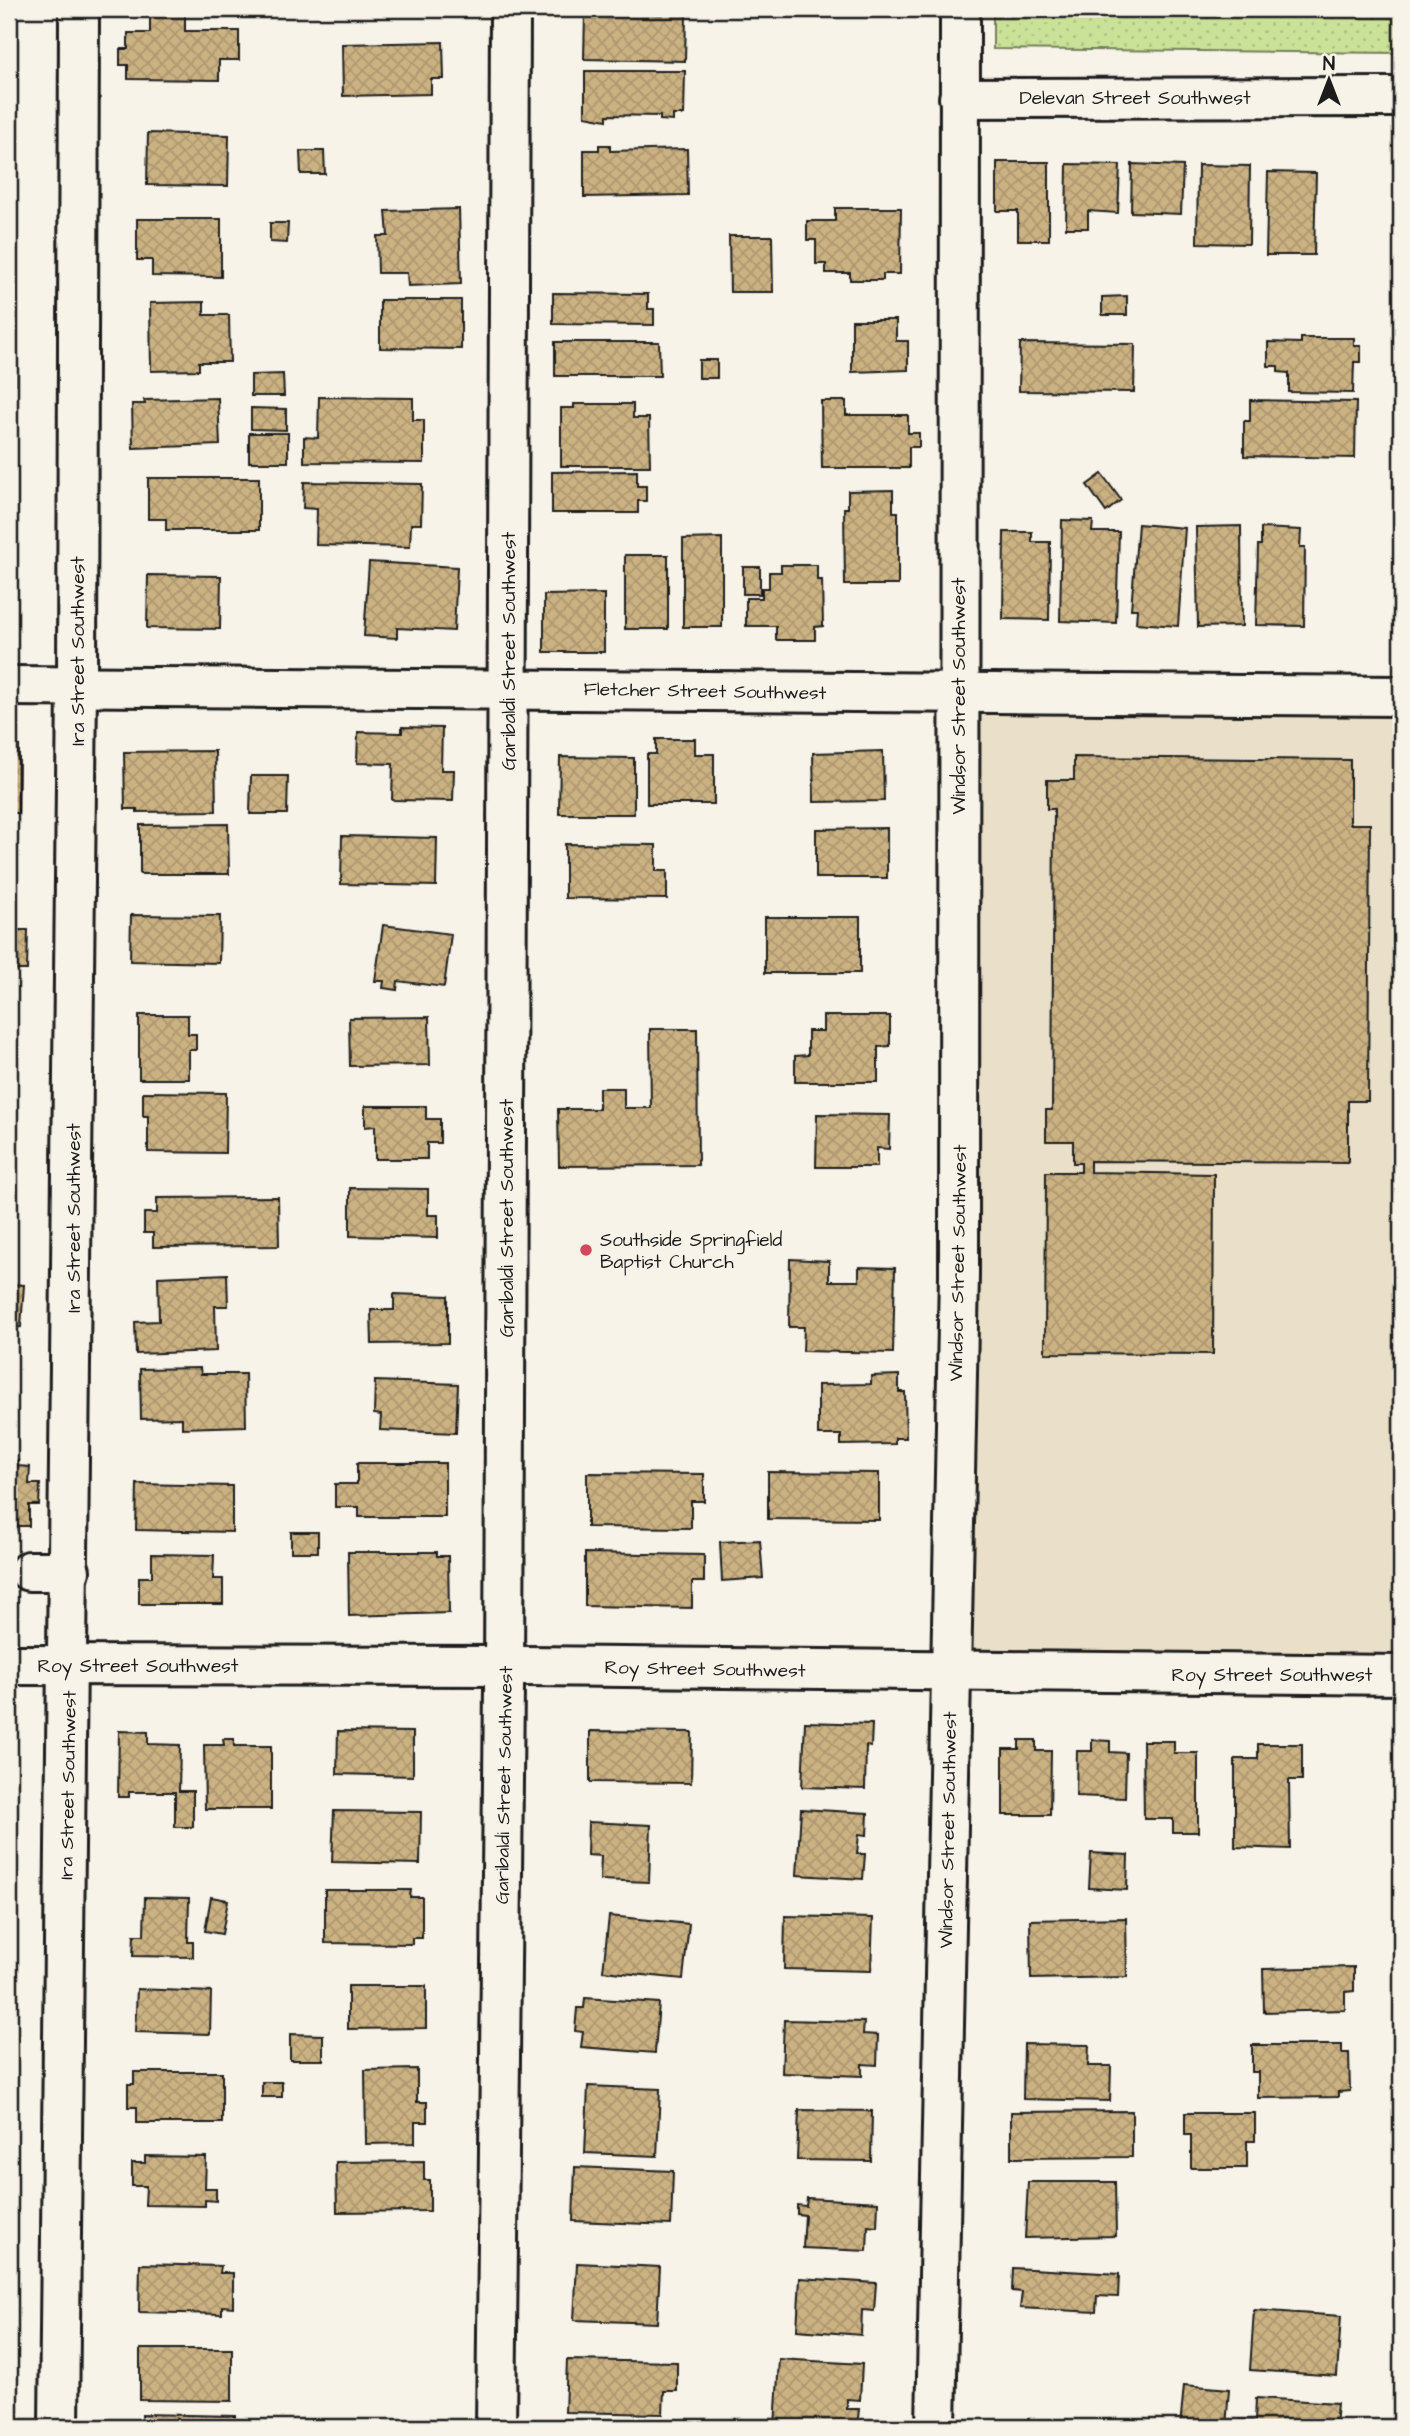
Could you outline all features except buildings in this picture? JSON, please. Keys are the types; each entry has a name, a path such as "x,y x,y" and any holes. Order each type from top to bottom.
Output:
{"street":[{"name":"Ira Street Southwest","path":"59,2427 70,1571 79,9"},
{"name":"Garibaldi Street Southwest","path":"496,2427 504,1666 510,9"},
{"path":"959,98 960,9"},
{"name":"Delevan Street Southwest","path":"959,98 1401,97"},
{"name":"Windsor Street Southwest","path":"936,2427 959,1274 959,98"},
{"name":"Fletcher Street Southwest","path":"9,686 1401,696"},
{"path":"29,1571 70,1571"},
{"name":"Roy Street Southwest","path":"9,1665 504,1666 1401,1675"}],"shaded area":[{"path":"939,680 1401,700 1401,1659 939,1661"}],"green space":[{"path":"993,9 1401,9 1401,53 993,49"}],"place":[{"name":"Southside Springfield Baptist Church","path":"586,1250"}]}
